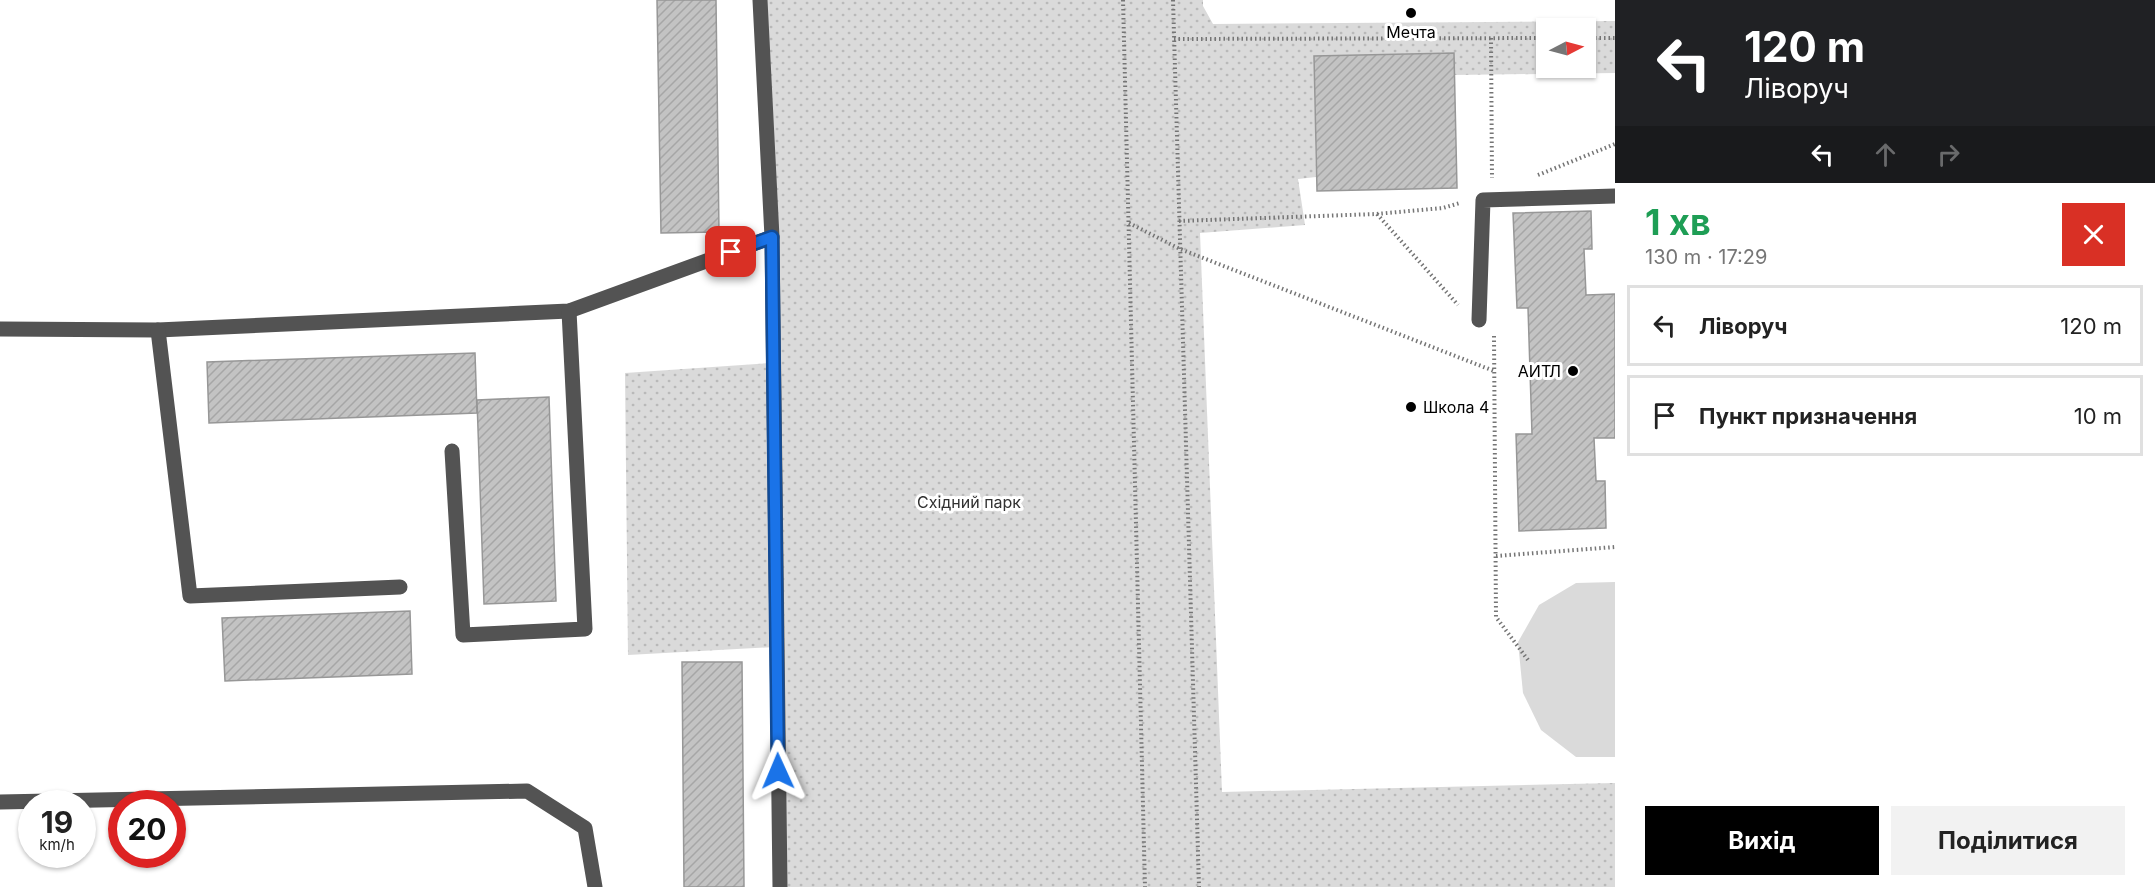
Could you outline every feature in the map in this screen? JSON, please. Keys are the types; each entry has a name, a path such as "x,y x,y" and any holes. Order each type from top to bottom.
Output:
{"lane":[{"path":"760,0 772,237 780,887"},
{"path":"1479,320 1483,200 1615,196"},
{"path":"0,329 158,330 569,311 772,237"},
{"path":"452,451 463,635 585,629 569,311"},
{"path":"158,330 190,596 400,587"},
{"path":"0,802 527,791 585,828 595,887"}],"path":[{"path":"1123,0 1145,887"},
{"path":"1173,0 1198,887"},
{"path":"1491,38 1492,181"},
{"path":"1174,39 1536,38"},
{"path":"1596,38 1615,38"},
{"path":"1533,177 1615,144"},
{"path":"1179,221 1376,214 1443,208 1462,202"},
{"path":"1376,214 1462,310"},
{"path":"1129,223 1180,249 1494,371"},
{"path":"1494,334 1496,617 1528,660"},
{"path":"1486,337 1494,346"},
{"path":"1496,556 1615,547"}],"green space":[{"name":"Східний парк","path":"760,0 1203,0 1203,6 1213,24 1536,22 1536,74 1454,75 1453,53 1314,56 1316,177 1298,179 1305,225 1200,233 1222,792 1615,783 1615,887 780,887 775,647 628,655 625,373 770,363"},
{"name":"Східний парк","path":"1596,21 1615,21 1615,73 1596,73"},
{"path":"1615,582 1615,757 1576,757 1541,730 1523,693 1518,642 1539,605 1576,583"}],"building":[{"path":"657,0 716,0 719,232 661,233"},
{"path":"1454,53 1457,188 1317,191 1314,56"},
{"name":"АИТЛ","path":"1591,211 1592,249 1584,249 1586,295 1615,294 1615,438 1594,438 1596,481 1605,481 1606,528 1519,531 1516,434 1532,434 1528,308 1517,308 1513,213"},
{"path":"475,353 477,413 209,423 207,362"},
{"path":"549,397 556,601 484,604 477,400"},
{"path":"410,611 412,674 225,681 222,618"},
{"path":"682,662 742,662 744,887 684,887"}],"place":[{"name":"Мечта","path":"1411,13"},
{"name":"АИТЛ","path":"1573,371"},
{"name":"Школа 4","path":"1411,407"}],"route":[{"path":"731,252 772,237 778,771"}]}
